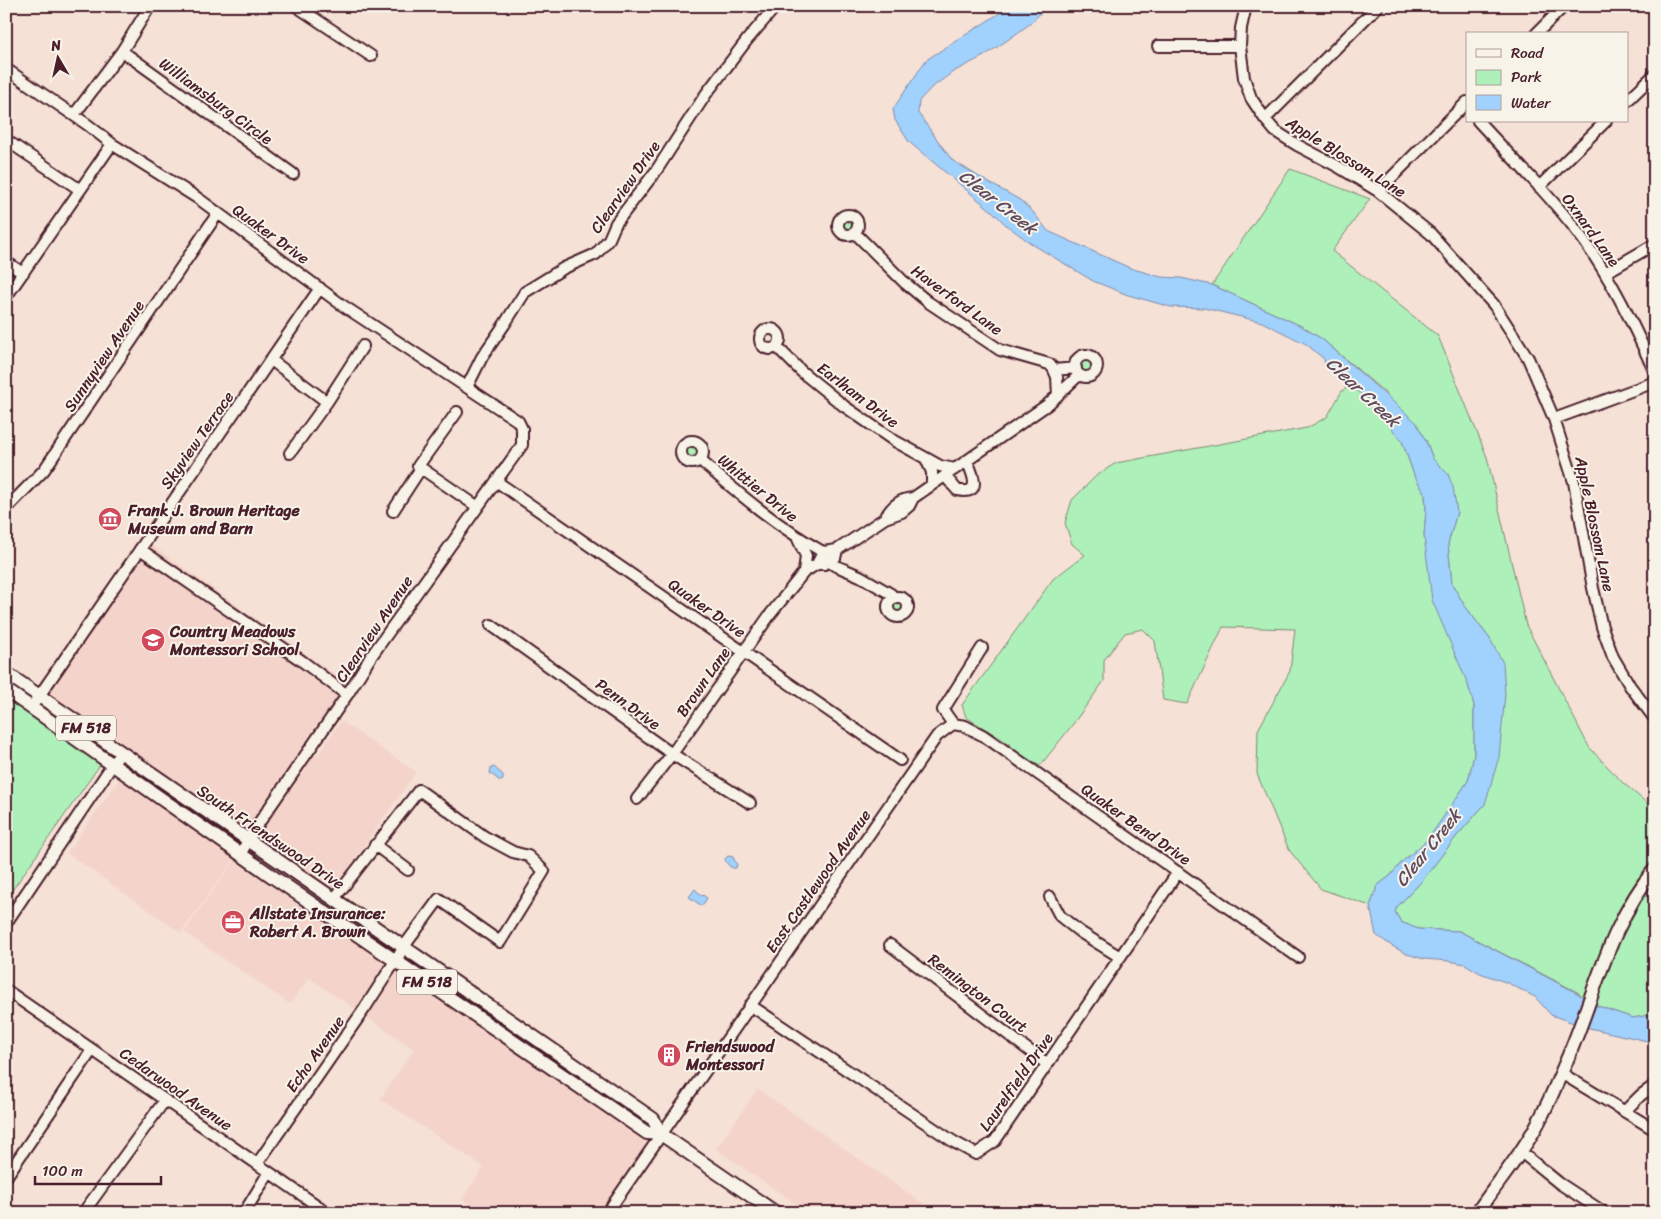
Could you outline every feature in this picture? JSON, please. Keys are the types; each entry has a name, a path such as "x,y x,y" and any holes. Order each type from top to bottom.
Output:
{"main road":[{"name":"South Friendswood Drive","path":"6,673 653,1119 661,1134 776,1213"},
{"name":"South Friendswood Drive","path":"6,690 646,1133 661,1134"},
{"path":"133,778 142,767"},
{"path":"1476,1213 1521,1152 1541,1117 1567,1060 1624,916 1644,882 1655,869"}],"street":[{"path":"74,115 122,51 150,6"},
{"path":"296,6 371,56"},
{"name":"Clearview Drive","path":"467,387 482,356 525,292 564,268 596,254 608,239 616,223 656,171 706,94 747,40 776,6"},
{"name":"Apple Blossom Lane","path":"1246,6 1241,28 1240,46 1244,78 1251,98 1265,119 1275,131 1378,191 1431,234 1494,305 1528,358 1554,419 1574,482 1602,627 1613,656 1630,686 1653,713"},
{"path":"1265,119 1378,6"},
{"path":"1538,32 1564,6"},
{"path":"1158,46 1240,46"},
{"name":"Williamsburg Circle","path":"122,51 292,174"},
{"name":"Quaker Drive","path":"6,69 74,115 112,144 218,213 342,305 519,422"},
{"path":"1628,100 1655,74"},
{"path":"1378,191 1466,106"},
{"name":"Oxnard Lane","path":"1479,122 1573,226 1605,273 1634,326 1655,373"},
{"path":"1539,187 1605,122"},
{"path":"6,140 79,189"},
{"path":"6,297 112,144"},
{"name":"Sunnyview Avenue","path":"6,509 44,470 218,213"},
{"name":"Haverford Lane","path":"855,233 905,283 928,302 1000,350 1049,364 1054,370"},
{"path":"1605,273 1655,244"},
{"path":"6,262 23,273"},
{"name":"Skyview Terrace","path":"31,707 320,288"},
{"path":"290,453 327,402 362,346"},
{"name":"Earlham Drive","path":"777,347 802,372 844,406 893,440 940,466 955,469"},
{"path":"271,360 327,402"},
{"path":"817,564 823,552 837,550 885,518 902,512 909,506 913,498 1047,405 1058,395 1077,371 1054,370 1058,382 1058,395"},
{"path":"1554,419 1655,382"},
{"path":"457,412 418,466 478,507"},
{"name":"Clearview Avenue","path":"241,853 370,658 522,445 522,429 519,422"},
{"path":"926,459 932,472 932,484"},
{"name":"Whittier Drive","path":"700,460 743,497 798,539 823,552"},
{"path":"946,476 957,490 970,489 975,480 967,461"},
{"path":"393,511 421,468"},
{"name":"Quaker Drive","path":"496,481 900,760"},
{"name":"Whittier Drive","path":"798,539 806,556 804,572"},
{"path":"140,549 347,695"},
{"path":"837,550 835,558 830,562 868,580 893,597"},
{"name":"Brown Lane","path":"637,799 672,754 743,651 804,572 817,564 830,562"},
{"name":"Penn Drive","path":"491,625 672,754 750,803"},
{"path":"953,724 943,710 982,648"},
{"name":"Quaker Bend Drive","path":"953,724 965,726 984,736 1298,957"},
{"name":"East Castlewood Avenue","path":"607,1213 937,736 953,724"},
{"path":"6,923 121,752"},
{"name":"Echo Avenue","path":"257,1164 439,899 500,942 544,871 528,856 513,852 485,837 419,790 375,845"},
{"path":"334,899 375,845 408,870"},
{"name":"Laurelfield Drive","path":"750,1005 954,1142 976,1154 995,1141 1178,872"},
{"path":"1050,897 1060,916 1080,932 1120,957"},
{"name":"Remington Court","path":"890,945 1048,1064"},
{"name":"Cedarwood Avenue","path":"6,990 328,1213"},
{"path":"6,1177 92,1050"},
{"path":"1561,1073 1655,1130"},
{"path":"1625,1111 1655,1085"},
{"path":"83,1213 165,1100"},
{"path":"1521,1152 1559,1183 1605,1213"},
{"path":"244,1213 269,1172"}],"shaded area":[{"path":"150,544 348,684 305,747 318,755 341,721 416,772 332,892 46,695"},
{"path":"121,777 235,858 181,933 67,853"},
{"path":"235,859 288,891 646,1138 644,1148 600,1213 480,1213 462,1199 484,1167 380,1099 414,1049 309,978 290,1004 184,932"},
{"path":"758,1089 937,1213 809,1213 716,1149"}],"green space":[{"path":"1290,169 1370,199 1332,251 1438,336 1487,457 1526,625 1589,747 1622,782 1655,810 1655,1014 1633,1018 1595,1005 1577,992 1459,931 1418,929 1401,922 1395,912 1397,907 1422,881 1456,837 1485,804 1490,639 1465,606 1452,584 1448,544 1457,512 1448,474 1433,459 1426,440 1384,392 1322,339 1301,326 1212,285"},
{"path":"846,219 850,219 854,225 850,231 846,231 842,227 842,223"},
{"path":"1085,360 1089,360 1093,366 1089,372 1085,372 1081,368 1081,364"},
{"path":"1350,386 1367,398 1402,441 1414,475 1425,494 1424,536 1474,705 1474,755 1468,781 1425,842 1378,885 1370,906 1321,889 1289,850 1257,774 1258,730 1290,671 1295,629 1223,627 1187,704 1163,700 1155,641 1143,629 1125,633 1104,660 1104,681 1040,766 1018,753 1008,743 966,717 962,705 1053,579 1085,555 1072,544 1065,523 1072,500 1097,475 1116,463 1307,428 1327,417 1342,391"},
{"path":"690,446 694,446 698,452 694,458 690,458 686,454 686,450"},
{"path":"896,601 900,601 904,607 900,613 896,613 892,609 892,605"},
{"path":"6,697 102,762 6,899"}],"water":[{"name":"Clear Creek","path":"1011,6 1047,6 1031,23 984,56 953,72 931,88 919,101 918,113 952,160 1020,200 1033,212 1048,231 1130,268 1161,277 1181,278 1212,285 1301,326 1322,339 1416,422 1433,459 1448,474 1453,487 1457,512 1448,544 1452,584 1465,606 1490,639 1503,663 1505,694 1499,757 1485,804 1456,837 1422,881 1397,907 1395,912 1401,922 1418,929 1459,931 1577,993 1595,1005 1633,1018 1655,1014 1655,1039 1647,1041 1585,1027 1551,1015 1535,997 1508,983 1480,973 1465,964 1424,959 1407,954 1376,935 1370,906 1378,885 1425,842 1436,828 1468,781 1474,755 1474,705 1467,682 1432,600 1424,536 1425,494 1414,475 1402,441 1367,398 1340,379 1325,365 1324,359 1306,344 1262,322 1204,308 1171,307 1128,295 1093,281 1032,244 1006,225 909,142 895,120 893,109 926,60"},
{"path":"494,767 503,775 503,780 500,781 490,773 491,768"},
{"path":"728,856 733,857 737,865 736,868 726,863 725,859"},
{"path":"695,889 707,898 702,906 689,897"}],"place":[{"name":"Frank J. Brown Heritage Museum and Barn","path":"110,519"},
{"name":"Country Meadows Montessori School","path":"153,640"},
{"name":"Allstate Insurance: Robert A. Brown","path":"233,922"},
{"name":"Friendswood Montessori","path":"669,1055"}]}
